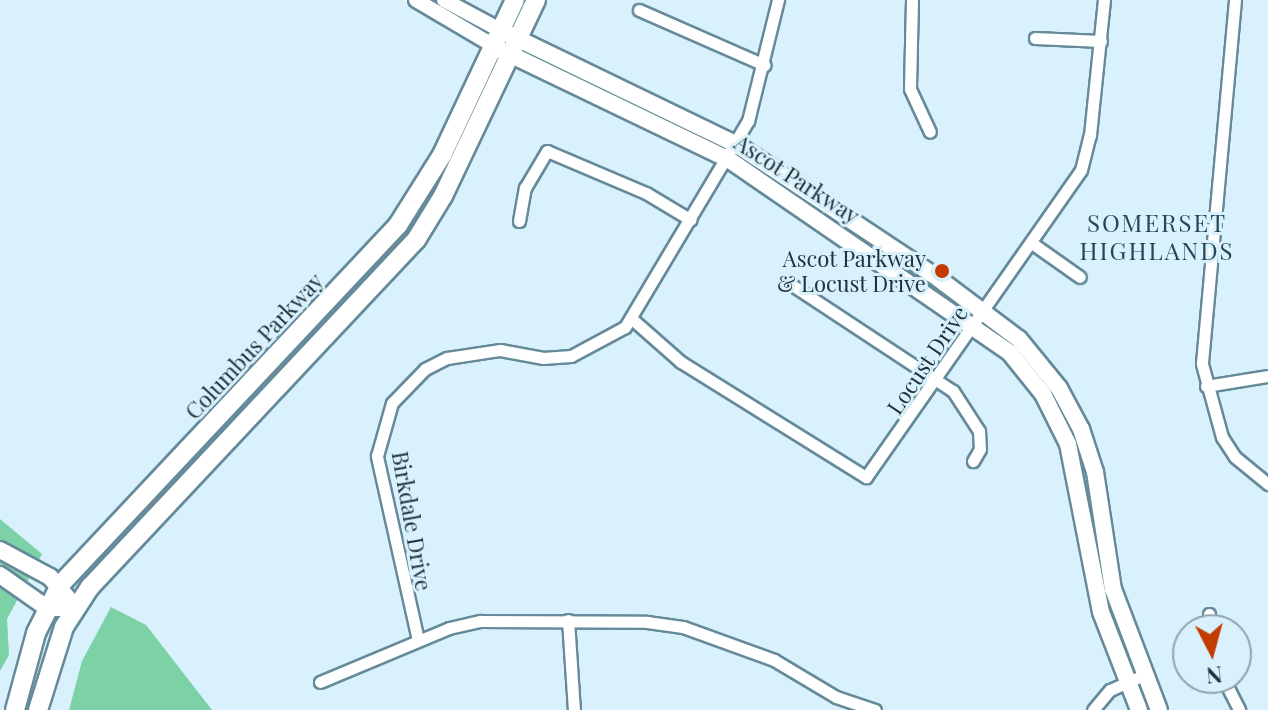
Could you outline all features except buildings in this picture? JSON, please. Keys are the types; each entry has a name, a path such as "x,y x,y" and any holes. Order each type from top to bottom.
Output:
{"main road":[{"name":"Columbus Parkway","path":"38,710 51,660 76,608 109,563 416,240 443,196 505,42 515,0"},
{"name":"Columbus Parkway","path":"15,710 47,608 60,585 398,225 442,155 505,42 536,0"},
{"name":"Ascot Parkway","path":"505,42 732,152 1031,352 1081,429 1095,472 1113,589 1159,710"},
{"name":"Ascot Parkway","path":"980,318 1056,416 1076,474 1101,612 1139,710"},
{"path":"0,550 60,585 76,608"},
{"path":"0,575 47,608 76,608"}],"street":[{"name":"Ascot Parkway","path":"416,0 505,42"},
{"name":"Ascot Parkway","path":"444,0 505,42"},
{"name":"Birkdale Drive","path":"418,640 407,608 377,456 392,403 425,369 447,358 500,350 543,358 571,356 611,339 632,319 732,152 754,108 778,0"},
{"path":"912,0 910,89 930,132"},
{"name":"Locust Drive","path":"632,319 681,362 866,477 938,380 1081,170 1101,41 1104,0"},
{"path":"1235,0 1202,344 1213,418 1235,457 1268,484"},
{"path":"639,10 764,65"},
{"path":"1035,38 1101,41"},
{"path":"519,221 525,188 547,151 646,193 691,220"},
{"path":"1033,244 1080,277"},
{"path":"792,285 953,391 979,431 980,449 973,461"},
{"path":"1206,386 1268,376"},
{"path":"568,620 574,710"},
{"path":"320,682 418,640 480,621 568,620 683,627 774,660 836,697 875,710"},
{"path":"1093,710 1110,690 1144,675"}],"green space":[{"path":"0,519 42,554 7,619 9,655 0,671"},
{"path":"111,607 146,625 212,710 69,710 82,661"}],"place":[{"name":"Ascot Parkway & Locust Drive","path":"942,271"}],"district":[{"name":"SOMERSET HIGHLANDS","path":"1157,237"}]}
